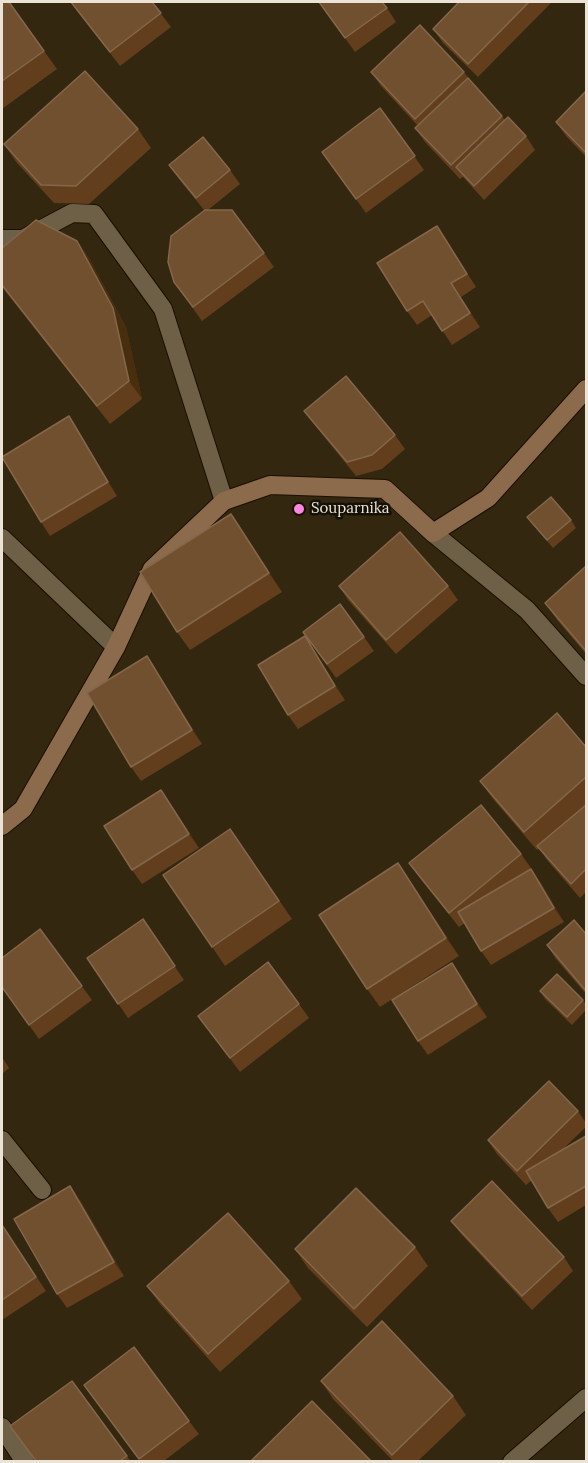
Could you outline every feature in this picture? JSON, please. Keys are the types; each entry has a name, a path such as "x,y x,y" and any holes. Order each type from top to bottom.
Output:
{"main road":[{"path":"2,826 23,808 116,647 152,568 224,501 270,485 385,489 433,533 488,498 586,389"}],"street":[{"path":"2,239 23,239 72,213 94,214 163,309 224,501"},
{"path":"433,533 527,610 586,676"},
{"path":"2,538 116,647"},
{"path":"2,1140 42,1190"},
{"path":"512,1461 586,1398"},
{"path":"2,1427 26,1461"}],"building":[{"path":"2,2 9,2 44,51 2,81"},
{"path":"71,2 152,2 161,13 110,52"},
{"path":"319,2 382,2 387,8 345,38"},
{"path":"459,2 529,2 468,64 433,29"},
{"path":"420,25 464,72 415,119 371,72"},
{"path":"85,71 138,129 76,186 41,185 4,144"},
{"path":"468,78 502,116 451,165 415,128"},
{"path":"586,91 586,153 556,122"},
{"path":"380,108 415,156 356,199 322,152"},
{"path":"508,117 526,136 474,186 456,167"},
{"path":"203,137 230,170 196,198 169,165"},
{"path":"205,210 232,210 264,253 193,307 174,282 168,262 171,236"},
{"path":"36,220 77,241 113,308 129,381 97,406 2,285 2,248"},
{"path":"437,226 467,274 451,283 470,313 442,331 423,301 407,311 377,263"},
{"path":"346,376 395,435 372,455 347,462 304,411"},
{"path":"69,416 108,482 41,522 2,457"},
{"path":"551,497 571,520 547,540 527,517"},
{"path":"231,514 269,573 177,632 140,572"},
{"path":"400,532 448,586 386,640 339,586"},
{"path":"586,566 586,651 545,603"},
{"path":"340,604 364,637 327,664 303,632"},
{"path":"305,636 335,686 288,715 258,665"},
{"path":"147,656 192,730 131,767 87,693"},
{"path":"557,713 586,747 586,777 524,832 480,781"},
{"path":"161,790 189,834 132,870 104,826"},
{"path":"481,805 521,854 449,913 409,863"},
{"path":"586,805 586,869 571,884 537,846"},
{"path":"230,829 279,901 212,947 163,875"},
{"path":"398,863 446,938 367,989 319,915"},
{"path":"531,869 554,908 481,951 458,912"},
{"path":"143,919 175,966 118,1004 87,958"},
{"path":"574,920 586,934 586,991 547,945"},
{"path":"40,929 82,986 29,1025 2,987 2,958"},
{"path":"268,962 299,1004 230,1058 198,1016"},
{"path":"452,963 477,1004 418,1041 392,1000"},
{"path":"557,974 583,1000 567,1017 540,991"},
{"path":"549,1081 578,1111 517,1171 488,1140"},
{"path":"586,1136 586,1186 548,1208 526,1171"},
{"path":"492,1181 564,1257 522,1296 451,1221"},
{"path":"70,1186 114,1262 57,1294 14,1219"},
{"path":"356,1188 415,1247 354,1309 295,1249"},
{"path":"228,1213 289,1281 208,1354 147,1286"},
{"path":"2,1225 36,1277 2,1300"},
{"path":"382,1321 453,1396 392,1455 321,1381"},
{"path":"134,1347 189,1421 139,1459 84,1385"},
{"path":"72,1381 127,1456 120,1461 36,1461 10,1426"},
{"path":"312,1401 371,1461 251,1461"}],"place":[{"name":"Souparnika","path":"299,509"}]}
